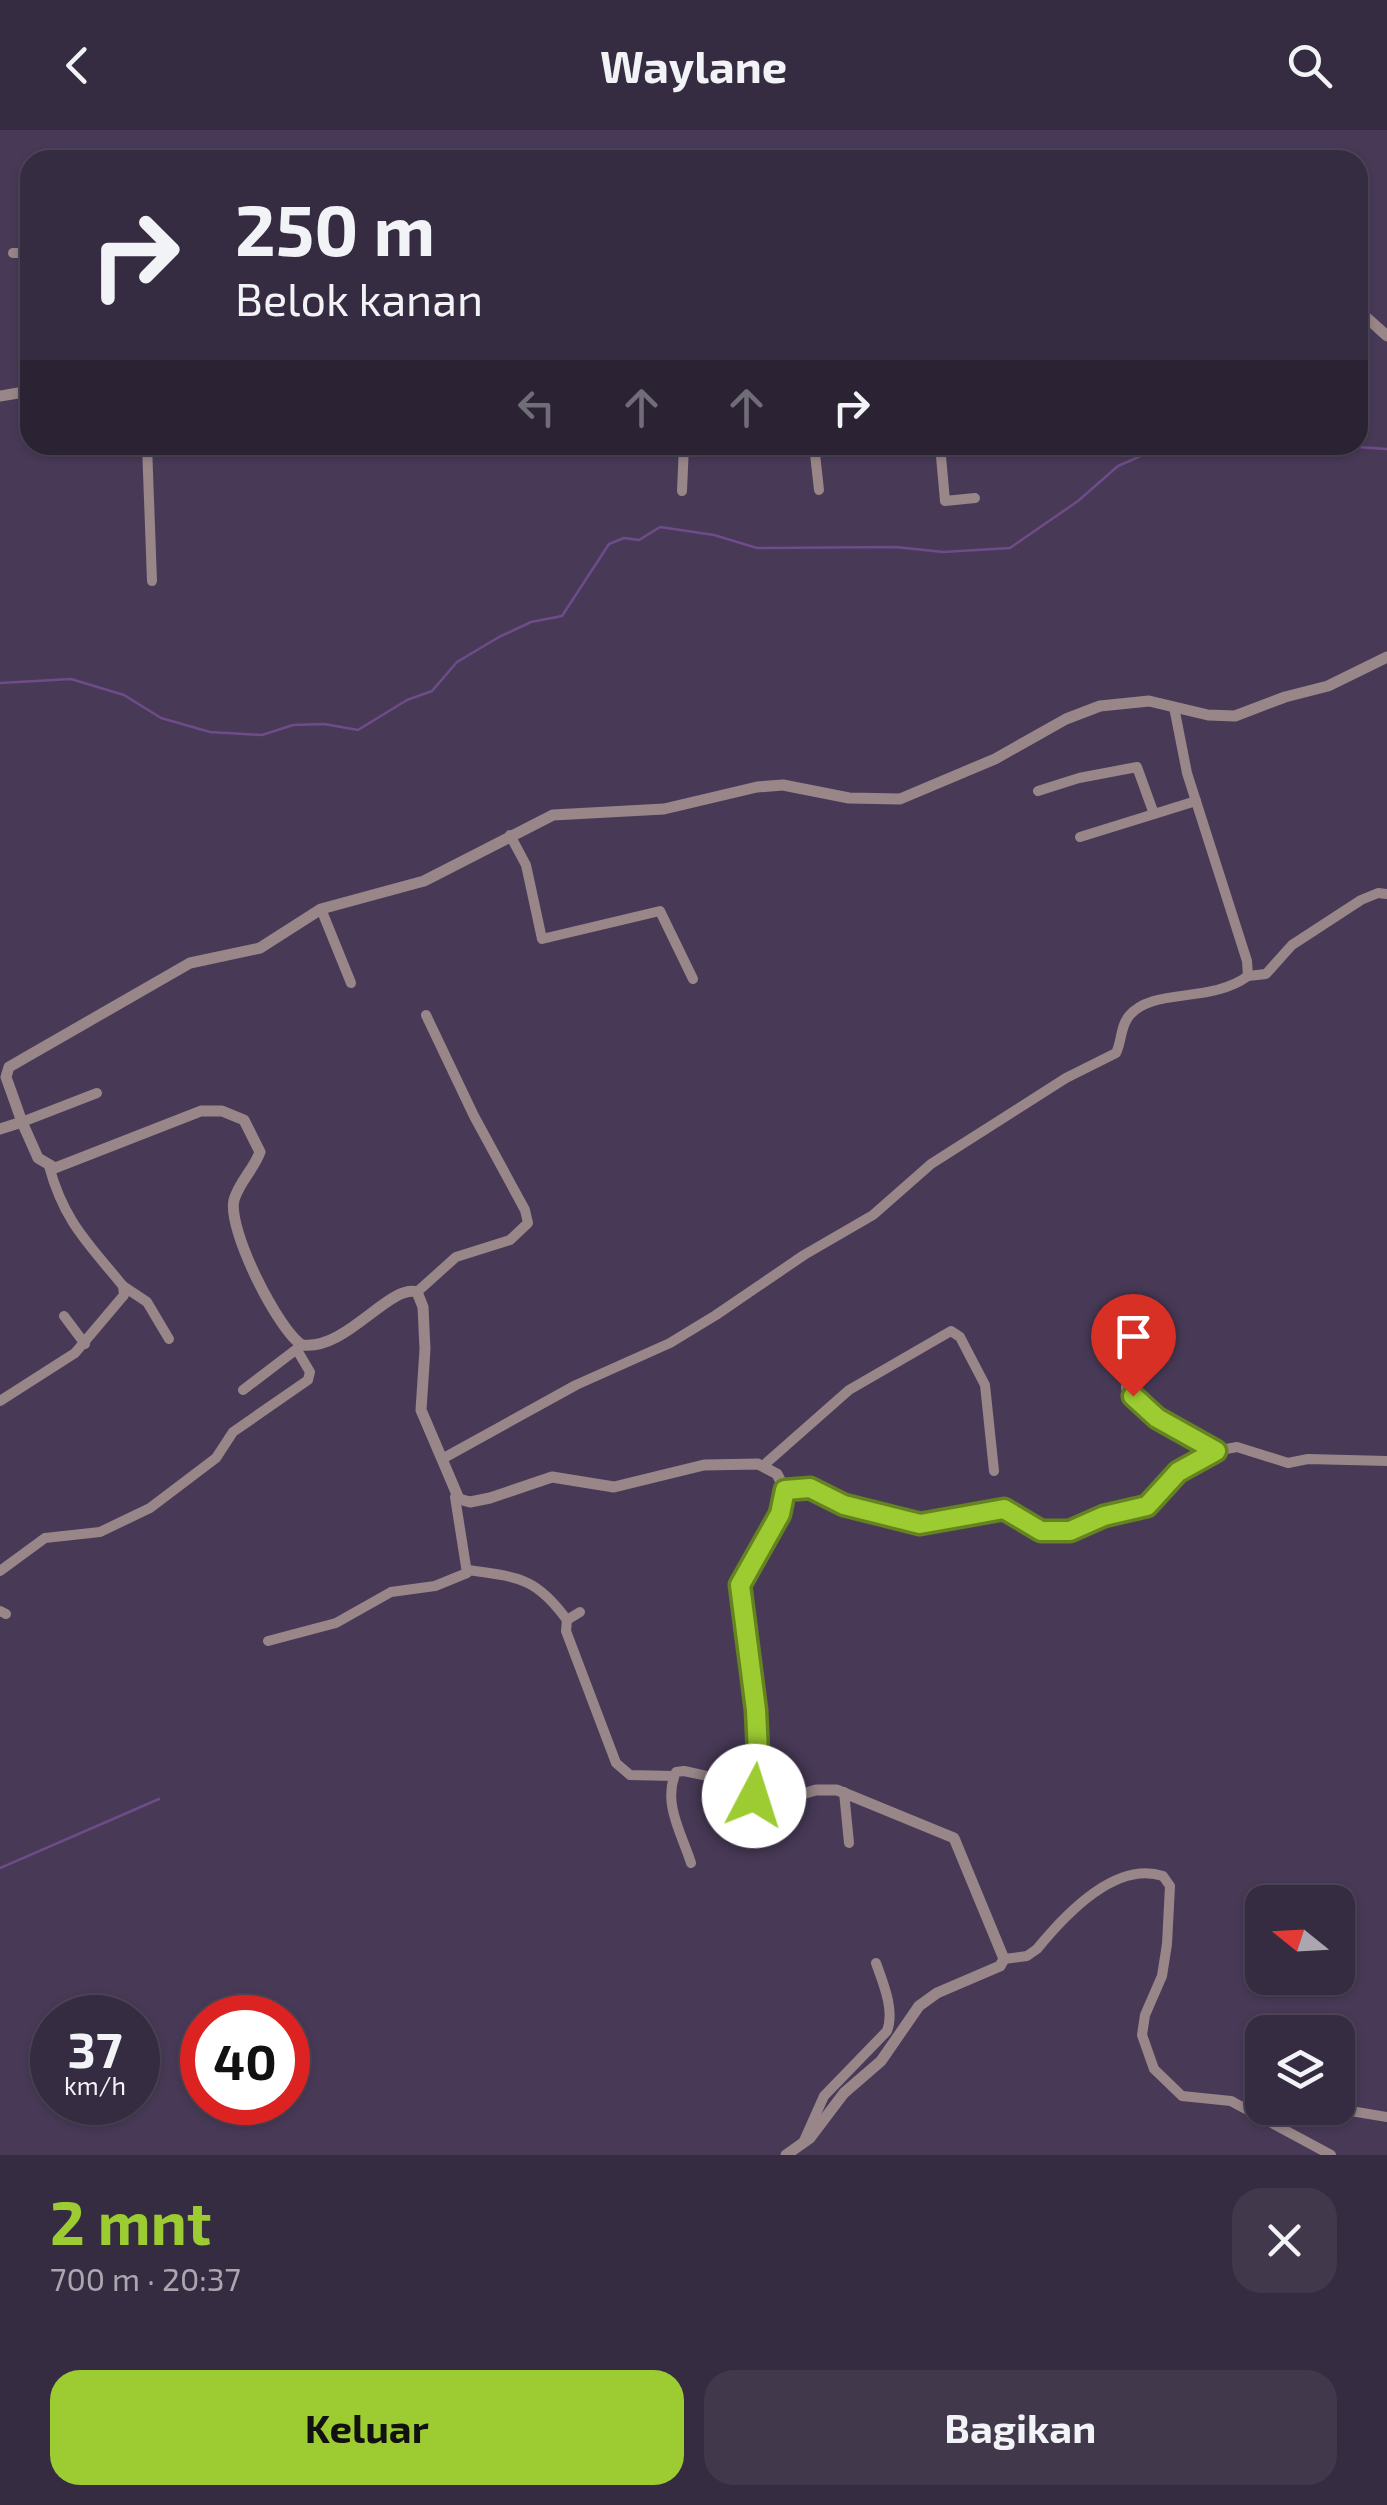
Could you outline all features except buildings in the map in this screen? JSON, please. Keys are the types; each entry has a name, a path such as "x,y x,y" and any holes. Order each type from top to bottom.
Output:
{"street":[{"path":"13,254 20,254"},
{"path":"1368,319 1387,336"},
{"path":"147,455 152,581"},
{"path":"682,491 684,455"},
{"path":"815,455 819,490"},
{"path":"941,455 945,500 975,498"},
{"path":"0,1571 45,1538 116,1528 186,1483 221,1453 234,1432 308,1380 310,1372 234,1223 236,1196 260,1152 244,1120 222,1111 201,1111 61,1167 49,1166 38,1158 22,1122 6,1077 9,1067 190,962 260,948 321,909 424,881 553,815 664,809 757,786 796,786 849,798 900,799 994,759 1084,712 1136,702 1208,715 1253,712 1285,696 1328,686 1387,657"},
{"path":"1174,707 1196,801 1247,960 1248,976"},
{"path":"1038,791 1079,778 1138,767 1154,814"},
{"path":"1080,837 1196,801"},
{"path":"510,835 526,865 542,939 660,911 693,979"},
{"path":"442,1459 576,1386 670,1342 804,1255 854,1228 931,1164 1066,1078 1116,1054 1122,1027 1138,1008 1156,999 1215,993 1248,976 1266,974 1292,945 1361,900 1387,894"},
{"path":"321,909 351,983"},
{"path":"243,1390 300,1348 342,1335 403,1292 417,1292 456,1257 510,1240 528,1223 525,1210 426,1015"},
{"path":"0,1128 97,1093"},
{"path":"49,1166 56,1194 92,1253 123,1286 152,1308 168,1339"},
{"path":"0,1401 36,1382 85,1344 121,1300 123,1286"},
{"path":"417,1292 423,1307 425,1349 420,1405 455,1497 468,1570"},
{"path":"64,1316 85,1344"},
{"path":"764,1465 860,1382 954,1331 985,1385 994,1471"},
{"path":"1151,1343 1126,1372 1126,1388 1157,1418 1216,1451"},
{"path":"785,1490 810,1488 844,1505 920,1524 1004,1509 1033,1528 1056,1534 1104,1516 1143,1509 1178,1472 1216,1451 1244,1447 1288,1463 1308,1458 1387,1461"},
{"path":"455,1497 470,1502 490,1498 552,1477 606,1487 704,1465 764,1465 776,1474 785,1490 780,1514 740,1585 756,1710 754,1796 764,1805 816,1790 844,1792 954,1838 1004,1959"},
{"path":"268,1640 336,1623 391,1592 435,1586 468,1570 508,1574 536,1586 567,1620 566,1631 620,1768 630,1775 674,1776"},
{"path":"567,1620 580,1612"},
{"path":"692,1863 673,1813 670,1788 674,1776 680,1770 753,1786"},
{"path":"844,1792 849,1843"},
{"path":"1004,1959 1027,1956 1036,1950 1088,1895 1142,1874 1163,1876 1170,1886 1166,1944 1159,1985 1145,2015 1144,2050 1154,2069 1177,2093 1245,2108"},
{"path":"786,2155 802,2144 844,2092 881,2061 919,2006 937,1993 1000,1966 1004,1959"},
{"path":"802,2144 824,2096 878,2041 890,2022 876,1962"},
{"path":"1355,2112 1387,2117"},
{"path":"1272,2125 1332,2155"}],"waterway":[{"path":"1368,448 1387,449"},
{"path":"0,683 71,679 124,695 161,718 210,732 262,735 293,725 324,724 358,730 407,700 432,691 457,662 499,637 531,622 562,616 609,544 624,538 639,540 660,527 714,535 757,548 896,547 943,552 1010,548 1078,501 1118,466 1143,455"},
{"path":"0,1868 159,1799"}],"route":[{"path":"754,1796 756,1710 739,1592 748,1564 780,1514 785,1490 810,1488 844,1505 920,1524 1004,1509 1041,1531 1070,1531 1104,1516 1147,1506 1178,1472 1216,1451 1181,1434 1133,1396"}]}
